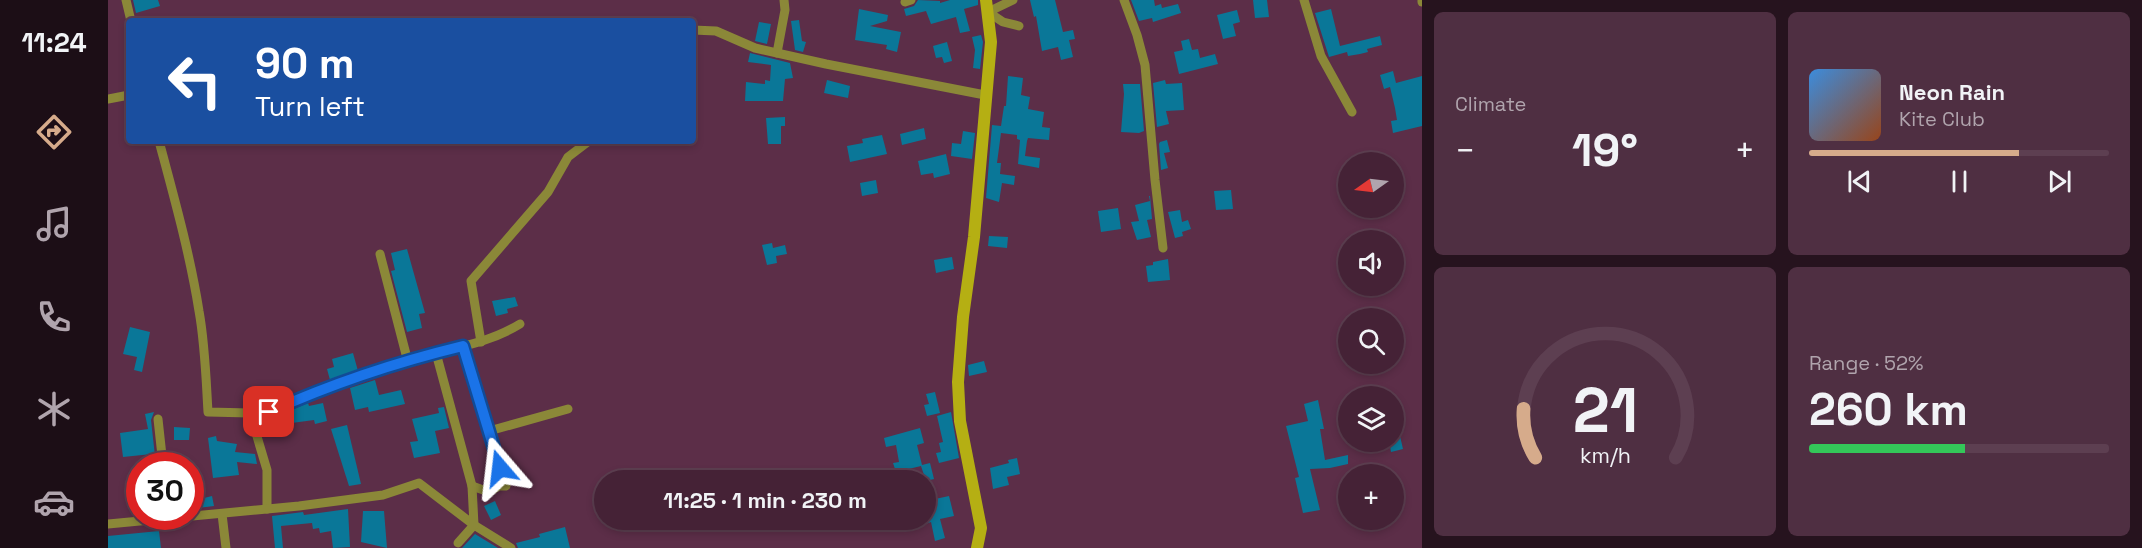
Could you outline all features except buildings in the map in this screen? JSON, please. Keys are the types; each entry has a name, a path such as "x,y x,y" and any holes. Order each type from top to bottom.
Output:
{"street":[{"path":"126,0 130,18"},
{"path":"777,53 785,10 784,0"},
{"path":"987,6 1013,0"},
{"path":"1124,0 1145,65 1155,180 1164,248"},
{"path":"1304,0 1321,56 1352,112"},
{"path":"987,6 1003,22 1019,26"},
{"path":"977,548 981,528 960,421 958,382 992,42 987,6"},
{"path":"696,30 716,31 755,48 826,64 985,95"},
{"path":"108,99 126,96"},
{"path":"160,144 180,217 198,301 204,347 208,412 250,413 267,470 267,509"},
{"path":"481,342 471,281 548,192 568,157 585,144"},
{"path":"380,254 408,362"},
{"path":"252,420 301,397 436,353 481,342 520,324"},
{"path":"463,346 506,486 499,486 489,492 472,486"},
{"path":"436,353 472,486 474,525 458,543"},
{"path":"489,431 568,409"},
{"path":"158,419 162,452"},
{"path":"204,515 383,495 419,483 474,525 511,548"},
{"path":"222,514 226,548"},
{"path":"108,525 126,523"}],"route":[{"path":"269,412 332,386 463,346 500,468"}]}
